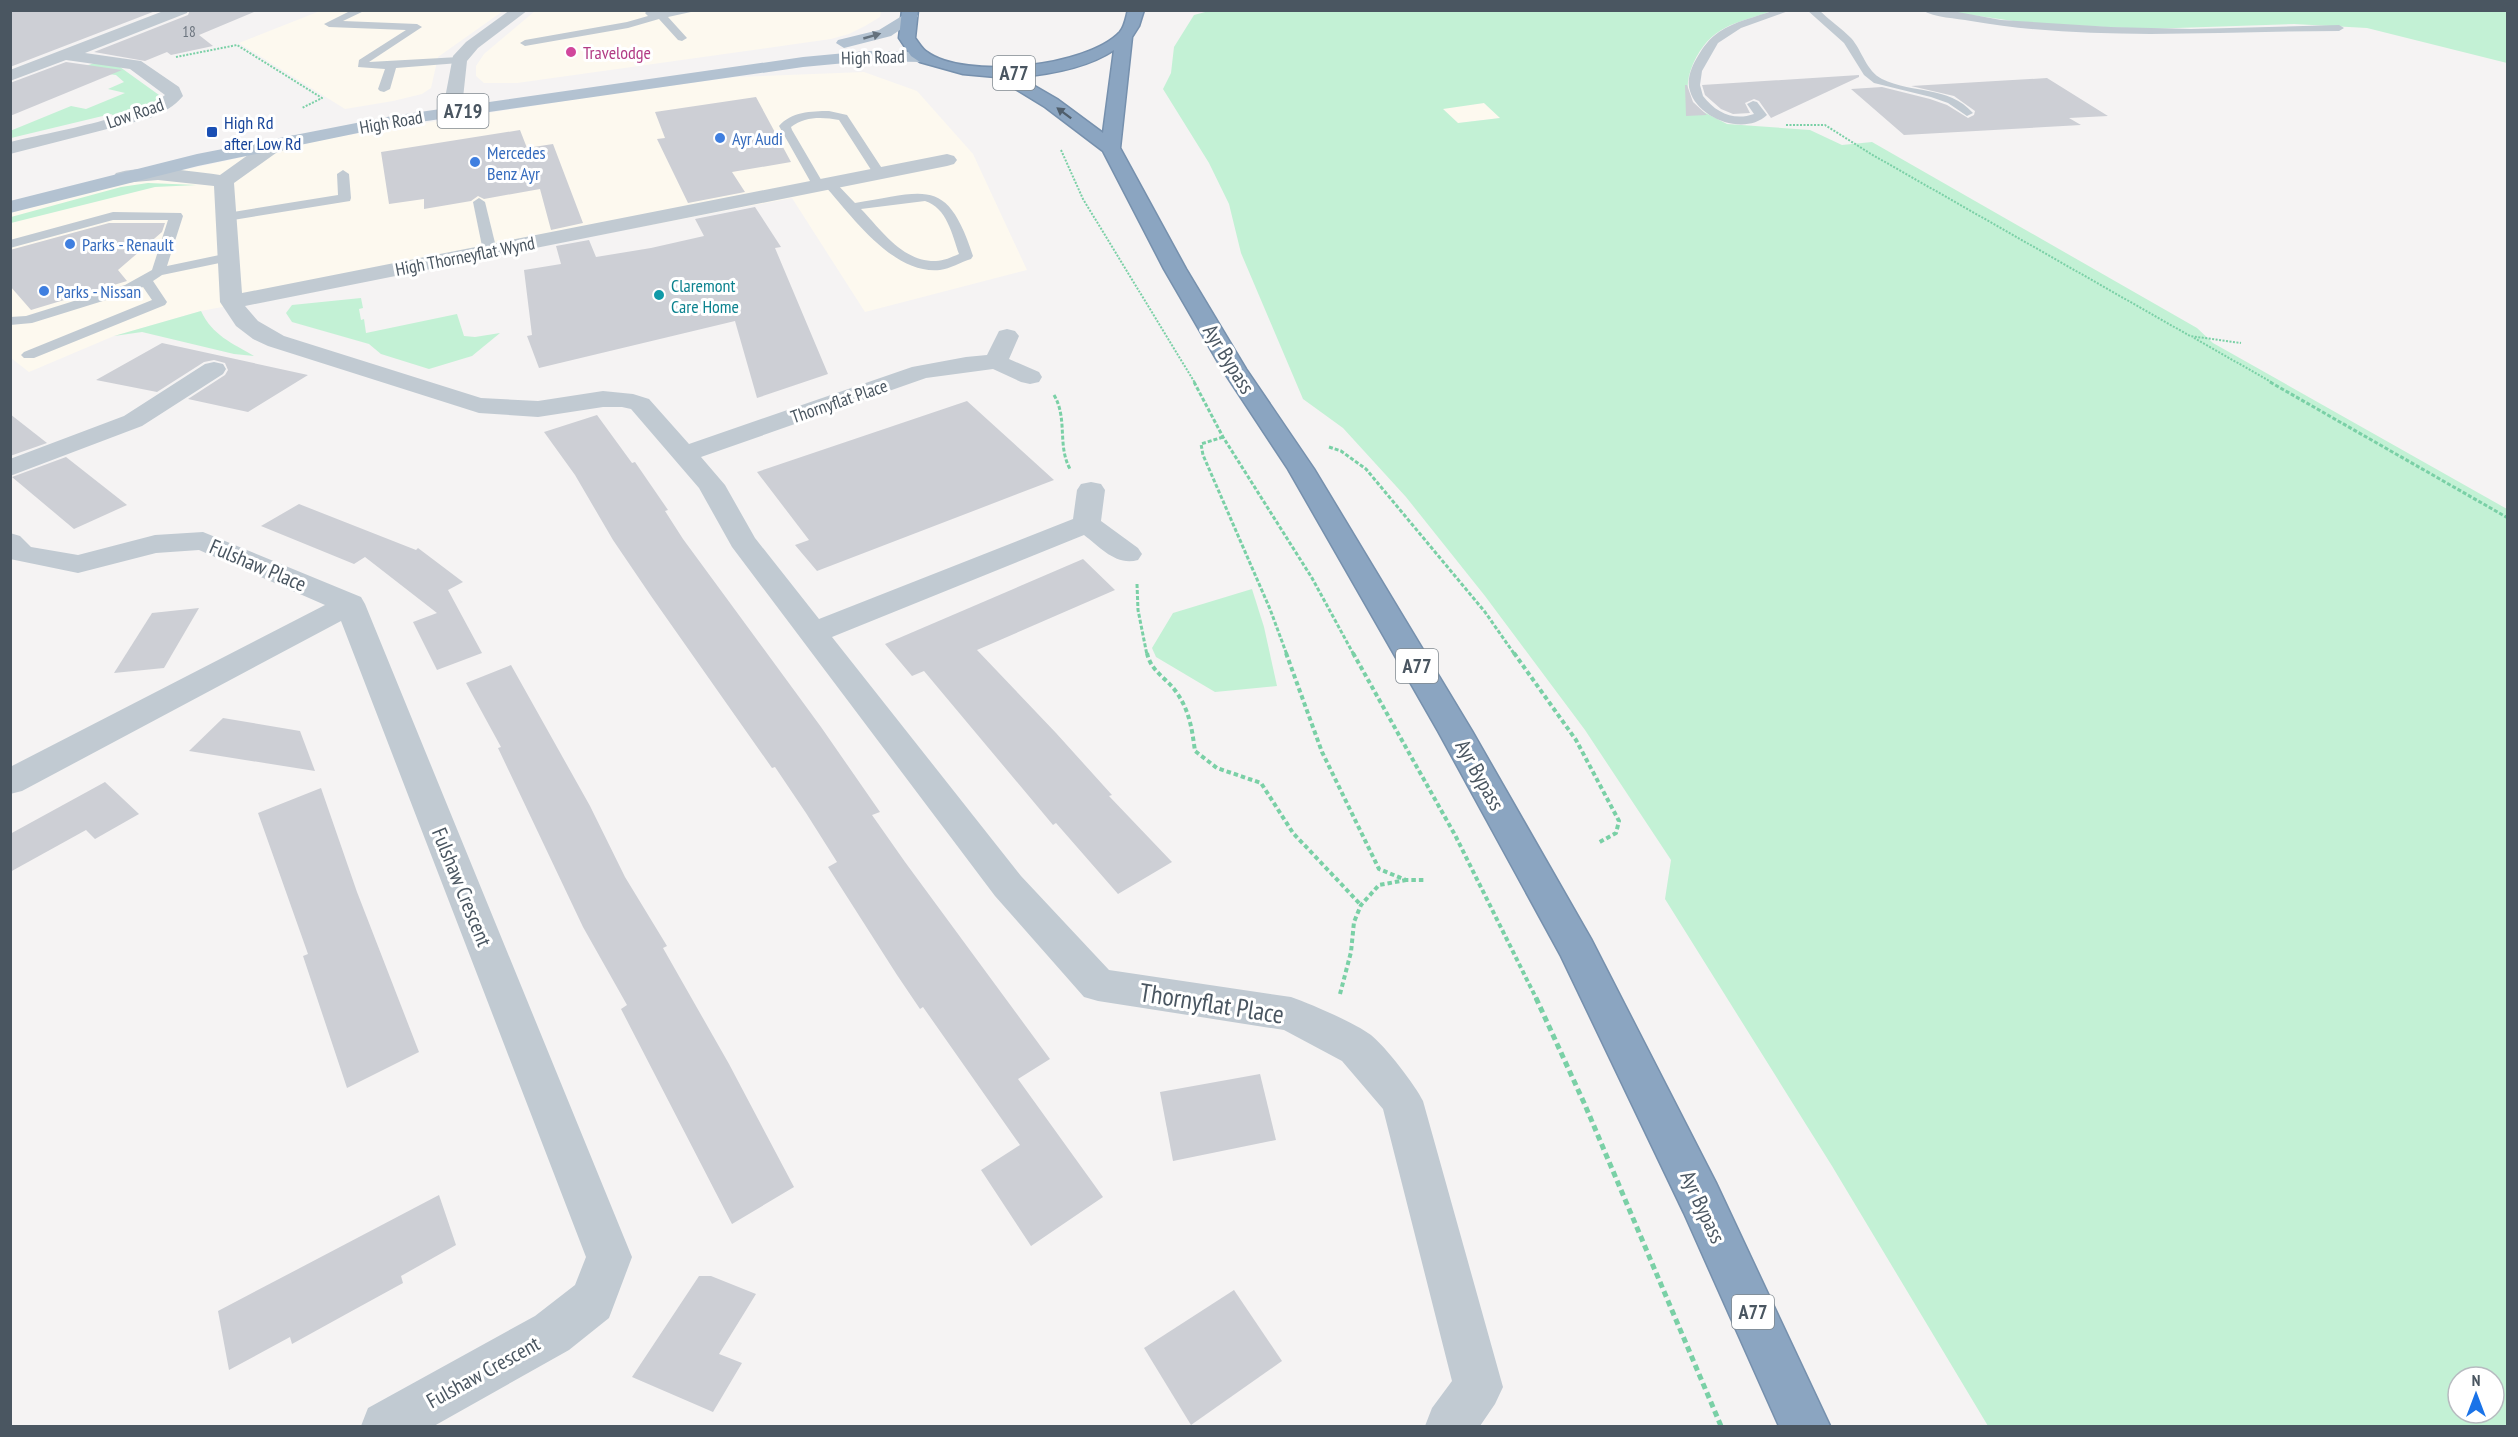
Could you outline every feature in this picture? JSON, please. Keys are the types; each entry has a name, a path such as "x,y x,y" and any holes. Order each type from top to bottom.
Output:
{"highway":[{"path":"1111,148 1124,38 1134,23 1136,10"},
{"path":"910,13 907,38 921,57"},
{"name":"A77","path":"921,57 954,68 1002,74 1066,64 1124,38"},
{"name":"Ayr Bypass","path":"1002,74 1051,103 1111,148 1175,269 1234,369 1307,479 1455,731 1577,950 1700,1198 1805,1426"}],"main road":[{"name":"High Road","path":"10,195 278,129 454,98 850,43 885,33 910,13"},
{"name":"High Road","path":"10,207 123,177 392,121 803,62 867,56 921,57"}],"street":[{"name":"Low Road","path":"10,76 181,10"},
{"path":"454,98 459,60 472,45 521,10"},
{"name":"Low Road","path":"10,148 132,118 171,101 174,96 173,91 136,66 66,55"},
{"path":"123,177 158,174 224,181 269,149 291,141"},
{"name":"High Thorneyflat Wynd","path":"231,302 947,160"},
{"path":"224,181 231,302"},
{"path":"686,191 699,209"},
{"name":"Thornyflat Place","path":"231,302 237,315 250,329 276,341 479,405 538,409 603,399 624,399 640,404 711,485 742,541 1008,886 1098,985 1291,1014 1357,1048 1402,1101 1478,1387 1450,1426"},
{"path":"996,362 1007,336"},
{"name":"Thornyflat Place","path":"685,454 921,372 966,364 996,362 1030,377"},
{"path":"10,468 134,421 214,369"},
{"path":"813,633 1078,527 1091,490"},
{"path":"1078,527 1128,554"},
{"name":"Fulshaw Place","path":"14,552 78,564 154,544 203,541 350,604"},
{"path":"10,782 350,604"},
{"name":"Fulshaw Crescent","path":"350,604 609,1257 592,1301 552,1333 386,1426"}],"lane":[{"path":"362,10 330,24 417,27 364,60 362,65 391,66 459,60"},
{"path":"525,43 628,25 660,15 695,10"},
{"path":"1753,104 1761,115 1737,122 1718,115 1707,108 1695,91 1694,79 1702,59 1714,40 1721,35 1786,10"},
{"path":"1812,10 1848,41 1868,73 1878,81 1934,94 1952,102 1967,113"},
{"path":"1927,10 2001,23 2111,30 2191,32 2339,28"},
{"path":"638,11 660,15 682,38"},
{"path":"384,89 391,66"},
{"path":"852,207 919,197 931,198 946,210 966,256 939,266 913,262 892,250 852,207 824,184 785,126 790,120 829,114 843,117 879,173"},
{"path":"227,217 345,198 343,174"},
{"path":"479,202 490,251"},
{"path":"10,244 113,216 176,216 152,275 160,302 29,355"},
{"path":"10,321 27,320 120,291 152,275 229,257"}],"path":[{"path":"136,66 237,45 322,98"},
{"path":"1737,122 1825,125 1846,140 2508,518"},
{"path":"1059,147 1065,155 1083,199 1194,381 1223,437 1275,516 1312,578 1455,835 1581,1095 1721,1426"},
{"path":"2190,336 2241,343"},
{"path":"1030,377 1056,396 1064,415 1059,439 1063,459 1076,477 1078,527"},
{"path":"1223,437 1204,441 1201,444 1203,455 1239,543 1270,609 1323,752 1379,869 1406,880"},
{"path":"1323,445 1341,451 1366,469 1485,612 1553,706 1576,740 1619,821 1616,833 1598,843"},
{"path":"1137,582 1138,610 1149,664 1176,691 1189,713 1195,751 1217,768 1261,783 1293,833 1361,905"},
{"path":"1323,1032 1339,998 1351,952 1354,922 1361,905 1379,885 1406,880 1426,880"}],"shaded area":[{"path":"320,11 503,11 438,57 431,88 422,94 345,109 239,43"},
{"path":"535,11 881,11 880,17 865,26 831,39 517,83 484,83 476,76 476,66 484,54"},
{"path":"864,72 917,91 973,154 1027,270 865,312 792,198 201,311 114,336 29,372 11,358 11,213 119,184 336,137 609,94 736,77"},
{"path":"1484,103 1501,118 1458,123 1442,108"}],"green space":[{"path":"1209,11 1772,11 1735,23 1708,41 1700,51 1689,74 1690,105 1727,124 1810,130 1842,145 1872,142 2197,328 2213,343 2507,509 2507,1426 1988,1426 1832,1166 1665,899 1671,860 1585,730 1485,596 1406,497 1343,428 1303,399 1241,253 1229,204 1209,163 1163,89 1171,73 1174,47 1194,15","holes":["1484,103 1500,118 1458,123 1443,109"]},
{"path":"1944,11 2507,11 2507,63 2367,28 2294,24 2146,29 2027,23"},
{"path":"94,63 120,67 159,95 159,100 118,118 111,114 11,138 10,131 71,106 86,109 125,93 108,89 124,82 116,75 76,70"},
{"path":"148,183 197,185 155,187 11,223 11,217 121,187"},
{"path":"361,298 363,308 359,309 361,320 364,319 366,333 457,314 464,336 475,337 500,333 472,356 429,369 381,354 369,344 292,322 286,313 292,305"},
{"path":"201,311 217,332 254,356 234,354 142,332 114,336"},
{"path":"1252,589 1264,627 1277,686 1215,692 1156,657 1152,648 1173,613"}],"building":[{"path":"10,10 158,10 10,67"},
{"path":"190,10 254,10 254,12 199,35 213,46 171,55 167,52 145,61 94,52 188,15"},
{"path":"66,62 122,70 10,116 10,83"},
{"path":"1859,75 1771,118 1759,101 1754,99 1745,103 1750,113 1733,114 1721,109 1705,95 1702,85"},
{"path":"2047,78 2108,116 2069,118 2081,125 1904,135 1851,89 1882,87 1947,105 1968,118 1974,115 1975,111 1954,96 1911,86"},
{"path":"1685,85 1687,85 1693,102 1707,115 1686,116"},
{"name":"Ayr Audi","path":"756,97 791,162 732,172 745,192 688,203 657,139 665,138 655,112"},
{"name":"Mercedes Benz Ayr","path":"520,130 527,148 553,144 583,223 551,230 540,189 484,199 478,196 471,201 424,209 424,199 389,204 381,152"},
{"path":"755,207 781,247 775,248 828,374 757,398 735,321 539,368 527,336 532,335 524,270 561,264 556,246 589,240 596,257 651,248 704,236 695,219"},
{"path":"109,223 165,223 162,232 118,270 127,281 31,310 10,286 10,250"},
{"path":"162,343 308,375 248,412 188,399 225,375 228,370 225,363 214,360 204,362 157,392 96,380"},
{"path":"967,401 1054,480 817,571 795,545 809,540 757,472"},
{"path":"10,414 47,443 10,456"},
{"path":"597,415 632,463 635,462 668,510 665,511 683,539 821,727 880,812 872,815 905,862 1050,1059 1018,1079 1103,1197 1031,1246 981,1170 1020,1145 923,1007 920,1009 897,975 828,867 837,862 806,813 651,596 613,540 575,475 544,432"},
{"path":"66,457 127,505 74,529 12,477"},
{"path":"299,504 416,550 418,548 463,582 448,590 482,653 437,670 413,622 437,613 365,557 354,564 261,526"},
{"path":"1083,559 1115,590 977,650 1056,733 1112,795 1109,796 1172,862 1118,894 1056,823 1053,825 924,671 912,676 885,644"},
{"path":"199,608 164,668 114,673 152,613"},
{"path":"511,665 590,806 625,877 667,946 663,948 729,1064 794,1187 732,1224 621,1009 627,1005 583,927 498,748 501,747 466,683"},
{"path":"223,718 300,731 315,771 189,751"},
{"path":"105,782 139,814 95,839 86,830 10,872 10,834"},
{"path":"321,788 357,892 419,1052 347,1088 303,956 308,954 258,813"},
{"path":"1260,1074 1276,1140 1173,1161 1160,1092"},
{"path":"439,1195 456,1245 401,1276 403,1283 292,1344 290,1337 229,1370 218,1311"},
{"path":"699,1276 711,1276 756,1294 719,1354 742,1363 713,1412 632,1377"},
{"path":"1234,1290 1282,1361 1191,1425 1144,1348"}],"place":[{"name":"Travelodge","path":"571,52"},
{"name":"High Rd after Low Rd","path":"212,132"},
{"name":"Ayr Audi","path":"720,138"},
{"name":"Mercedes Benz Ayr","path":"475,162"},
{"name":"Parks - Renault","path":"70,244"},
{"name":"Parks - Nissan","path":"44,291"},
{"name":"Claremont Care Home","path":"659,295"}]}
